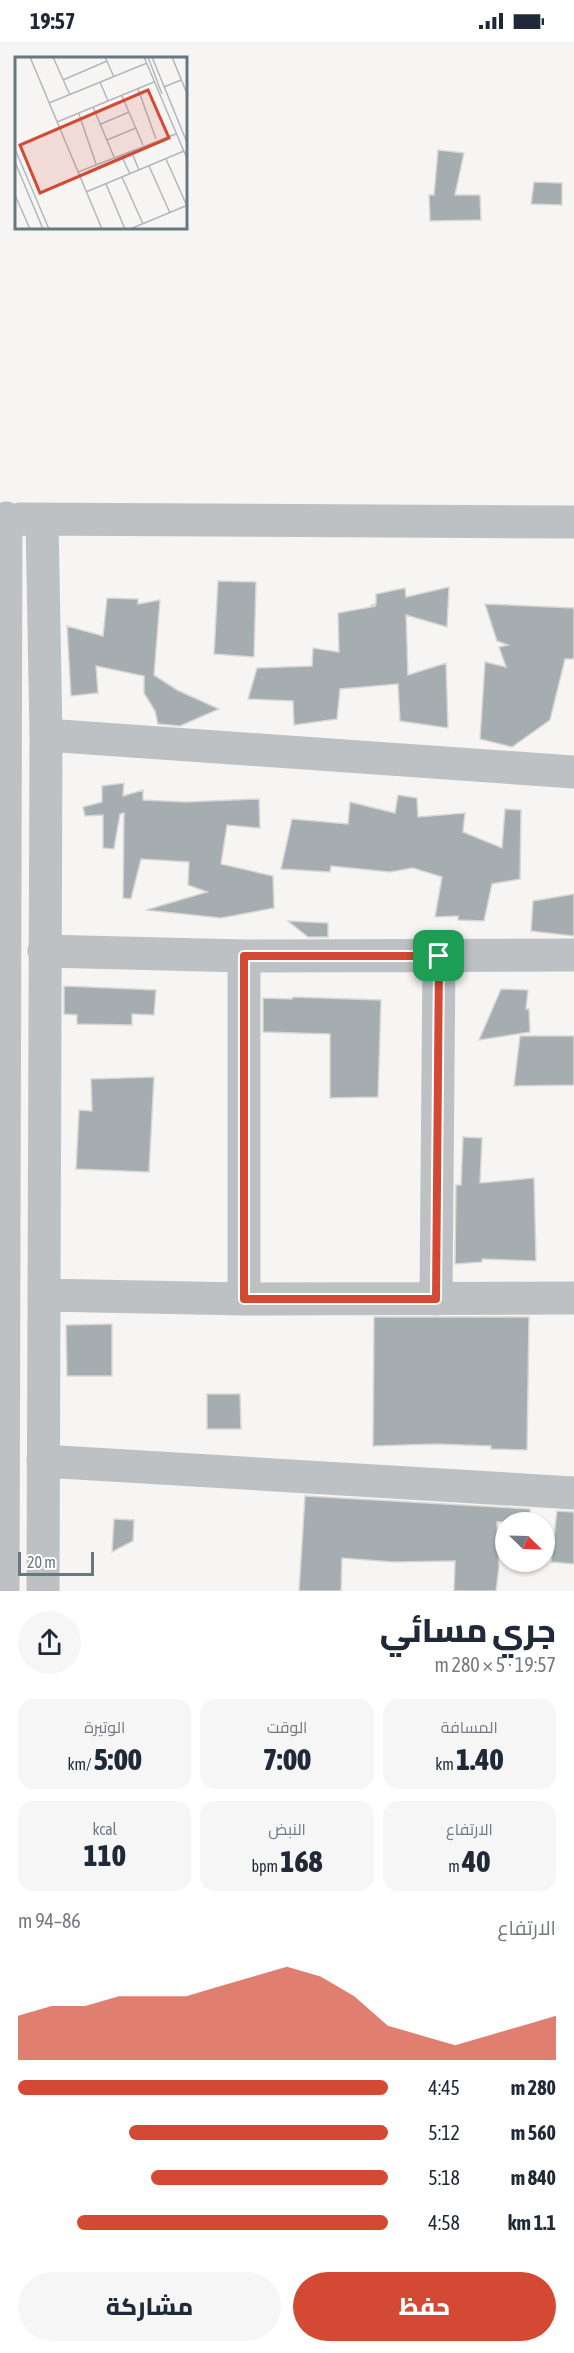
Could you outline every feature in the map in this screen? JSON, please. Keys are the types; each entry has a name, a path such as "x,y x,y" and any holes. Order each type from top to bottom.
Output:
{"street":[{"path":"3,1591 3,518 574,522"},
{"path":"42,519 46,735 43,1591"},
{"path":"46,735 574,772"},
{"path":"44,951 244,956 574,955"},
{"path":"244,956 244,1299"},
{"path":"436,1299 439,956"},
{"path":"44,1295 244,1299 574,1298"},
{"path":"43,1461 574,1493"}],"building":[{"path":"438,150 464,153 455,195 480,195 481,220 430,221 429,195 434,195"},
{"path":"534,182 562,183 562,205 531,204"},
{"path":"218,581 256,582 254,657 214,654"},
{"path":"449,587 447,627 406,615 408,675 446,663 448,728 400,721 398,684 340,689 337,719 294,725 293,701 248,699 257,668 312,666 313,648 339,652 338,613 376,606 371,605 376,604 376,594 405,588 406,597"},
{"path":"107,598 138,599 138,604 160,600 154,675 177,690 219,709 180,726 158,724 155,711 144,693 144,676 96,666 98,693 71,696 67,626 103,636"},
{"path":"485,604 574,608 574,659 565,659 550,720 512,747 480,739 485,662 506,667 499,647 508,645 497,641"},
{"path":"124,783 123,796 143,790 143,800 185,802 259,799 260,828 227,825 221,864 273,876 274,908 221,918 146,910 207,892 188,885 189,862 141,859 131,899 123,898 124,813 120,814 114,849 103,848 103,815 85,816 83,807 102,802 102,786"},
{"path":"398,795 417,798 418,817 465,813 463,832 502,848 505,809 521,810 520,879 492,884 484,921 458,920 458,916 435,917 442,877 413,868 390,872 331,866 330,872 281,869 292,819 348,824 350,802 395,813"},
{"path":"574,894 574,936 531,931 533,901"},
{"path":"288,921 328,923 328,937 308,937"},
{"path":"64,986 156,990 154,1015 132,1014 132,1025 77,1024 77,1015 64,1014"},
{"path":"501,989 528,990 526,1009 529,1009 530,1032 479,1040"},
{"path":"293,997 381,1000 378,1097 330,1098 330,1034 263,1032 263,998 292,999"},
{"path":"520,1036 574,1036 574,1085 514,1086"},
{"path":"154,1077 149,1172 76,1169 79,1110 92,1111 91,1079"},
{"path":"463,1137 482,1138 480,1183 534,1178 536,1261 482,1259 482,1262 455,1264 456,1185 461,1185"},
{"path":"374,1317 529,1317 527,1450 435,1444 373,1446"},
{"path":"112,1324 112,1376 67,1376 66,1325"},
{"path":"207,1394 240,1394 241,1429 207,1429"},
{"path":"305,1496 530,1509 530,1512 495,1512 495,1572 498,1572 496,1591 454,1591 455,1561 393,1562 342,1558 341,1591 299,1591"},
{"path":"557,1511 574,1512 574,1564 555,1562"},
{"path":"114,1519 134,1520 133,1541 112,1552"}],"route":[{"path":"244,956 439,956 436,1299 244,1299 244,956"}]}
